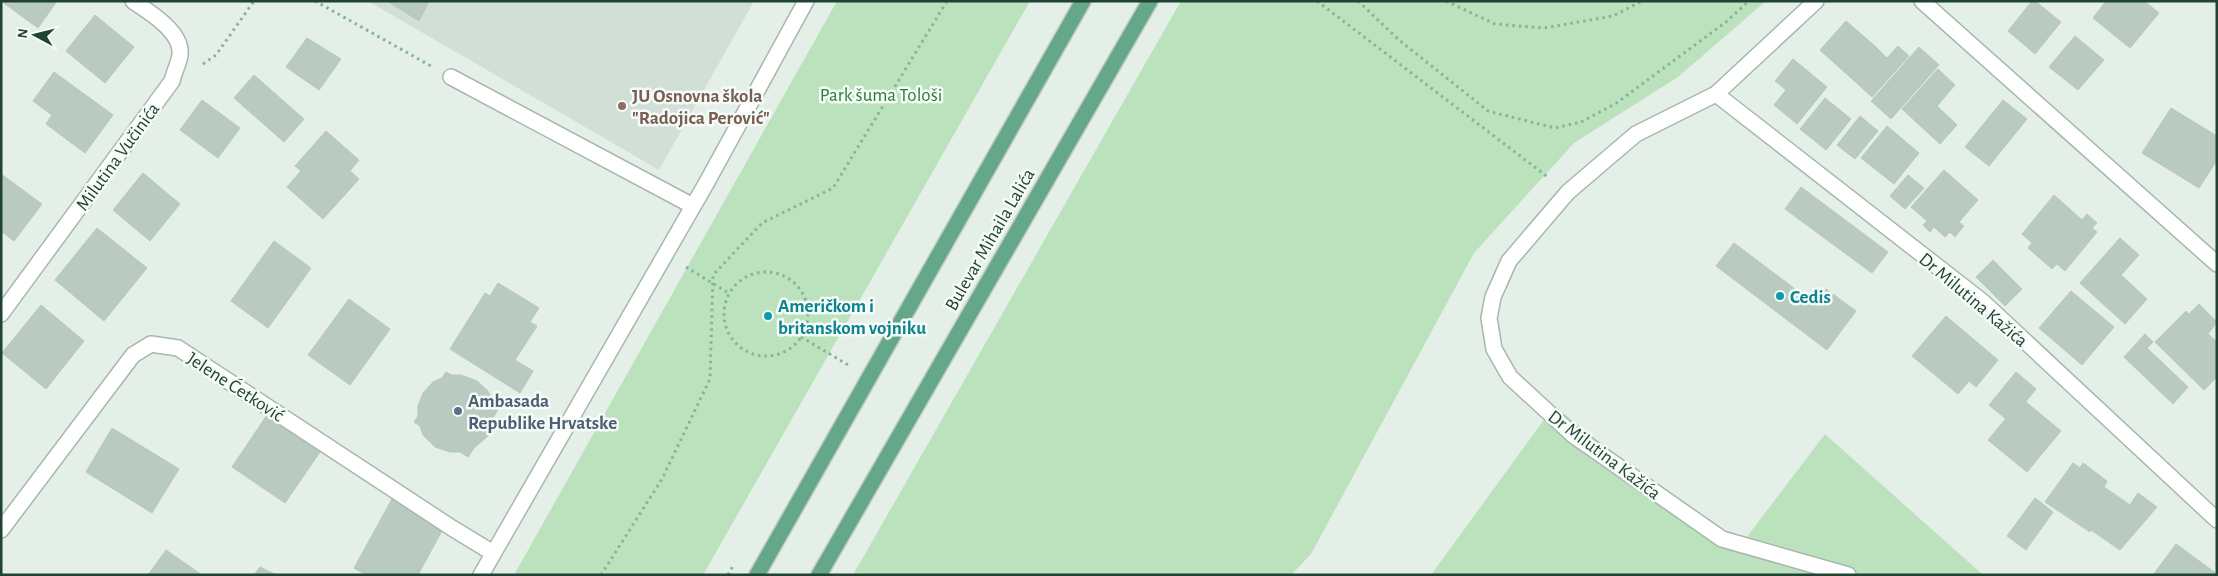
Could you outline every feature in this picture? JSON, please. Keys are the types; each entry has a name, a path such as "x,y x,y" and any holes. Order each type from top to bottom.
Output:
{"main road":[{"name":"Bulevar Mihaila Lalića","path":"757,575 1083,1"},
{"name":"Bulevar Mihaila Lalića","path":"819,575 1150,1"}],"street":[{"name":"Milutina Vučinića","path":"1,314 172,81 180,53 174,35 158,18 133,1"},
{"path":"481,575 693,206 806,1"},
{"name":"Dr Milutina Kažića","path":"1816,1 1716,94 1636,134 1568,192 1509,261 1493,297 1489,318 1494,349 1510,377 1573,435 1722,539 1848,575"},
{"path":"1922,1 2217,264"},
{"path":"451,77 693,206"},
{"name":"Dr Milutina Kažića","path":"1716,94 1983,302 2217,520"},
{"name":"Jelene Ćetković","path":"1,530 133,355 151,344 178,348 493,553"}],"path":[{"path":"172,81 216,54 254,1"},
{"path":"315,1 451,77"},
{"path":"601,575 662,480 710,380 713,275 762,224 833,188 947,1"},
{"path":"1317,1 1568,192"},
{"path":"1358,1 1400,40 1488,111 1555,128 1582,122 1615,104 1726,22 1748,1"},
{"path":"1446,1 1495,24 1544,28 1613,16 1642,1"},
{"path":"682,264 730,294"},
{"path":"768,272 791,280 803,293 807,306 808,320 801,337 796,344 784,352 771,356 758,356 745,351 734,342 727,330 724,316 730,294 741,280 754,274 768,272"},
{"path":"801,337 855,369"}],"shaded area":[{"name":"JU Osnovna škola \"Radojica Perović\"","path":"368,1 754,1 659,170"}],"green space":[{"name":"Park šuma Tološi","path":"837,1 1030,1 703,575 514,575"},
{"path":"1181,1 1766,1 1678,77 1574,143 1474,253 1311,554 1291,575 853,575"},
{"path":"1554,406 1737,550 1825,434 1983,575 1431,575"}],"building":[{"path":"1,1 57,1 38,28"},
{"path":"387,1 429,1 419,21"},
{"path":"2032,1 2035,1 2061,22 2035,54 2008,31"},
{"path":"2106,1 2144,1 2159,13 2130,48 2093,18"},
{"path":"95,15 134,47 105,83 66,51"},
{"path":"1846,21 1876,47 1850,77 1820,50"},
{"path":"2075,36 2104,60 2078,90 2049,67"},
{"path":"307,38 341,59 319,90 286,67"},
{"path":"1898,46 1909,56 1872,97 1850,77 1876,47 1887,58"},
{"path":"1919,47 1939,65 1891,119 1871,101"},
{"path":"1793,59 1827,87 1797,124 1774,105 1786,90 1775,81"},
{"path":"1938,69 1955,85 1937,106 1957,125 1940,144 1902,109"},
{"path":"54,72 113,115 85,153 46,124 52,115 33,101"},
{"path":"254,75 304,119 284,142 234,98"},
{"path":"1825,98 1851,119 1826,150 1800,129"},
{"path":"202,100 240,128 218,158 180,130"},
{"path":"2003,100 2027,119 1989,166 1965,147"},
{"path":"2171,108 2217,136 2217,160 2199,188 2142,153"},
{"path":"1860,116 1878,131 1855,159 1837,145"},
{"path":"1887,126 1919,153 1894,184 1861,158"},
{"path":"326,131 359,160 350,171 359,179 323,219 287,187 301,171 295,166"},
{"path":"1944,170 1978,200 1959,222 1964,226 1955,237 1950,232 1945,237 1934,227 1930,232 1923,225 1927,221 1911,207"},
{"path":"143,173 180,204 150,241 113,210"},
{"path":"1,174 42,204 14,241 1,231"},
{"path":"1908,175 1924,188 1905,209 1890,196"},
{"path":"1801,187 1888,252 1872,273 1785,209"},
{"path":"2054,195 2082,220 2087,214 2097,223 2092,228 2097,232 2065,271 2057,264 2052,269 2028,248 2032,243 2022,234"},
{"path":"97,228 147,268 104,321 55,280"},
{"path":"2120,238 2139,255 2121,275 2147,299 2125,324 2080,283"},
{"path":"274,241 311,268 268,328 231,301"},
{"name":"Cedis","path":"1734,243 1815,304 1826,289 1856,311 1827,350 1716,266"},
{"path":"1993,260 2022,289 2005,306 1976,277"},
{"path":"498,283 539,308 530,322 537,326 515,360 533,371 520,393 450,349 485,293 490,296"},
{"path":"2071,291 2114,327 2082,365 2039,328"},
{"path":"349,299 390,329 350,385 308,355"},
{"path":"2199,304 2217,322 2208,334 2217,342 2217,377 2204,390 2155,342 2186,311 2189,314"},
{"path":"41,305 84,341 46,389 2,353"},
{"path":"1946,316 1998,360 1976,387 1969,381 1958,394 1912,356"},
{"path":"2145,334 2153,342 2147,348 2188,387 2173,404 2124,357"},
{"name":"Ambasada Republike Hrvatske","path":"446,372 477,381 488,391 493,402 500,406 494,416 489,435 474,448 468,457 460,452 450,452 435,447 423,435 420,426 414,422 418,416 418,406 423,393 433,382 442,378"},
{"path":"2016,372 2036,389 2019,410 2015,408 2006,419 1989,405"},
{"path":"2026,402 2061,431 2027,472 1988,440 2015,408 2019,410"},
{"path":"269,412 322,449 285,503 232,467"},
{"path":"112,428 179,469 152,513 86,472"},
{"path":"2073,463 2080,468 2083,463 2107,481 2104,487 2130,505 2138,493 2157,507 2120,550 2045,502"},
{"path":"2035,498 2053,512 2026,550 2007,536"},
{"path":"392,499 444,527 418,575 366,575 354,568"},
{"path":"2176,544 2217,574 2217,575 2153,575"},
{"path":"166,550 202,575 148,575"},
{"path":"260,567 276,575 254,575"}],"place":[{"name":"JU Osnovna škola \"Radojica Perović\"","path":"622,106"},
{"name":"Cedis","path":"1780,296"},
{"name":"Američkom i britanskom vojniku","path":"768,316"},
{"name":"Ambasada Republike Hrvatske","path":"458,411"}]}
